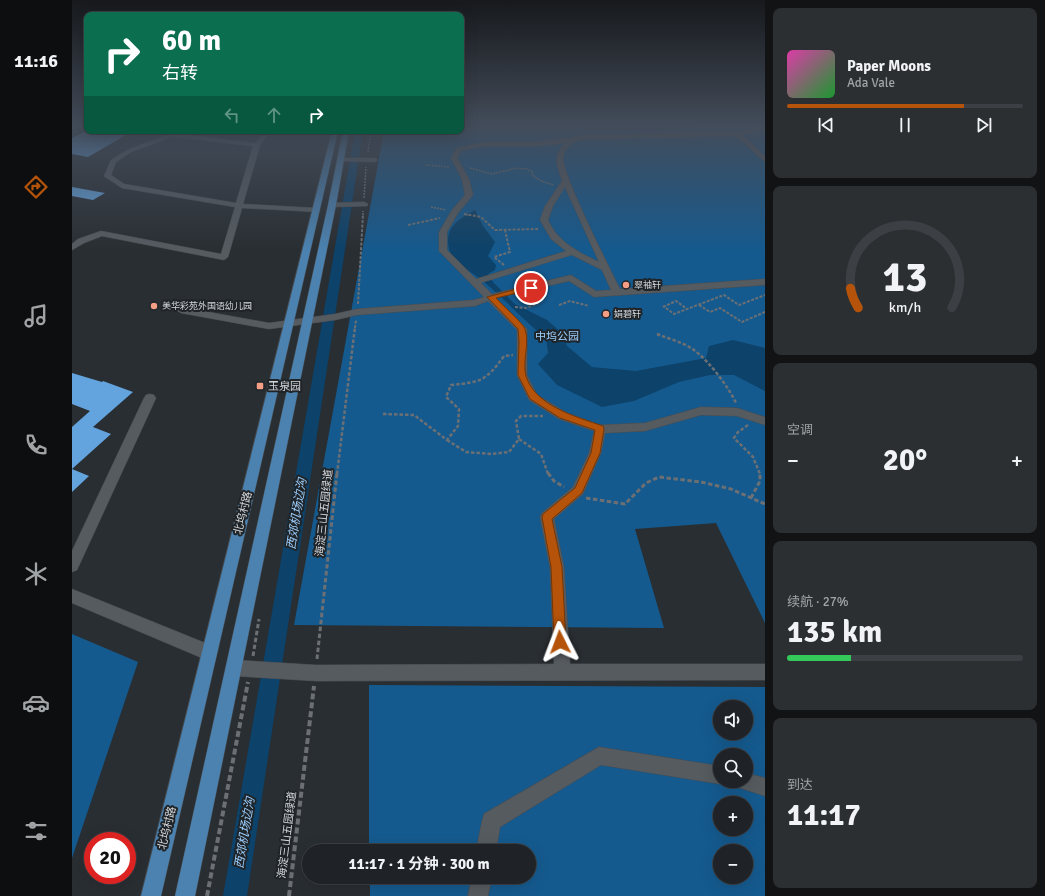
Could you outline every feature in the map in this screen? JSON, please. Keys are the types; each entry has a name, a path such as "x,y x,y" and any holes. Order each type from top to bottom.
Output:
{"main road":[{"name":"北坞村路","path":"151,896 316,210 329,167"},
{"name":"北坞村路","path":"185,896 307,320 337,204 344,167"}],"street":[{"path":"111,167 107,176 122,186 240,206 316,210"},
{"path":"72,248 81,241 101,233 224,257 251,167"},
{"path":"458,167 469,183 469,194 443,232 443,252 491,297 522,329 522,375 533,397 563,416 600,429 645,427 701,411 737,412 765,421"},
{"path":"561,167 564,184 617,293"},
{"path":"564,184 549,206 544,220 547,229 560,244 604,268"},
{"path":"337,204 360,204"},
{"path":"475,282 573,252"},
{"path":"181,310 269,326 335,317 357,312 475,303 491,297 571,278 594,294 765,282"},
{"path":"72,566 150,398"},
{"path":"562,672 557,567 547,517 578,490 595,453 600,429"},
{"path":"72,596 209,653"},
{"path":"234,668 316,673 765,672"},
{"path":"487,844 491,821 599,756 713,774"},
{"path":"753,784 765,787"},
{"path":"478,896 481,884"}],"path":[{"name":"海淀三山五园绿道","path":"289,896 316,673 343,413 357,312 360,204 363,167"},
{"path":"441,167 466,167 491,174 512,168 528,169 533,172 532,175 535,178 541,181 564,184"},
{"path":"431,207 454,214"},
{"path":"408,225 454,214 467,214 481,217 495,230 547,229"},
{"path":"505,230 510,252 494,257 510,271"},
{"path":"666,308 674,314 724,295 739,305 765,294"},
{"path":"559,305 570,301 589,306"},
{"path":"663,306 676,301 688,309"},
{"path":"502,309 526,308 539,303"},
{"path":"699,305 710,312 720,308 742,322 765,312"},
{"path":"657,334 694,350 720,378 734,398 737,412"},
{"path":"447,440 458,426 459,409 446,397 451,385 479,382 492,373 504,356 522,355"},
{"path":"383,414 414,415 447,440 466,452 491,454 509,452 519,439"},
{"path":"563,416 521,416 516,421 519,439 541,454 545,468 553,482 575,493 593,500 625,504 646,483 659,477 701,482 731,490 765,504"},
{"path":"751,498 760,481 759,468 752,456 734,438 738,432 747,427 754,417"}],"green space":[{"name":"中坞公园","path":"377,167 765,167 765,623 716,523 635,529 664,628 294,625"},
{"path":"72,634 138,662 72,858"},
{"path":"369,685 765,687 765,896 370,896 370,884 536,884 536,844 369,844"}],"shaded area":[{"path":"475,210 483,226 495,242 488,256 496,265 495,270 488,274 493,282 515,304 547,320 561,332 567,346 592,367 636,371 706,358 709,346 733,340 765,348 765,391 734,375 710,375 679,382 634,401 602,407 557,385 538,364 548,353 546,338 492,289 454,259 451,254 448,241 451,229 458,220"}],"building":[{"path":"72,187 105,193 93,200 72,196"},
{"path":"72,373 102,382 103,381 133,392 93,427 111,434 72,469 72,427 90,411 72,404"},
{"path":"72,469 89,476 72,492"}],"waterway":[{"name":"西郊机场边沟","path":"235,896 353,167"}],"place":[{"name":"翠袖轩","path":"626,285"},
{"name":"美华彩苑外国语幼儿园","path":"154,306"},
{"name":"娟碧轩","path":"606,314"},
{"name":"玉泉园","path":"260,386"}],"route":[{"path":"531,288 491,297 522,329 522,375 533,397 563,416 600,429 595,453 578,490 547,517 557,567 560,642"}]}
